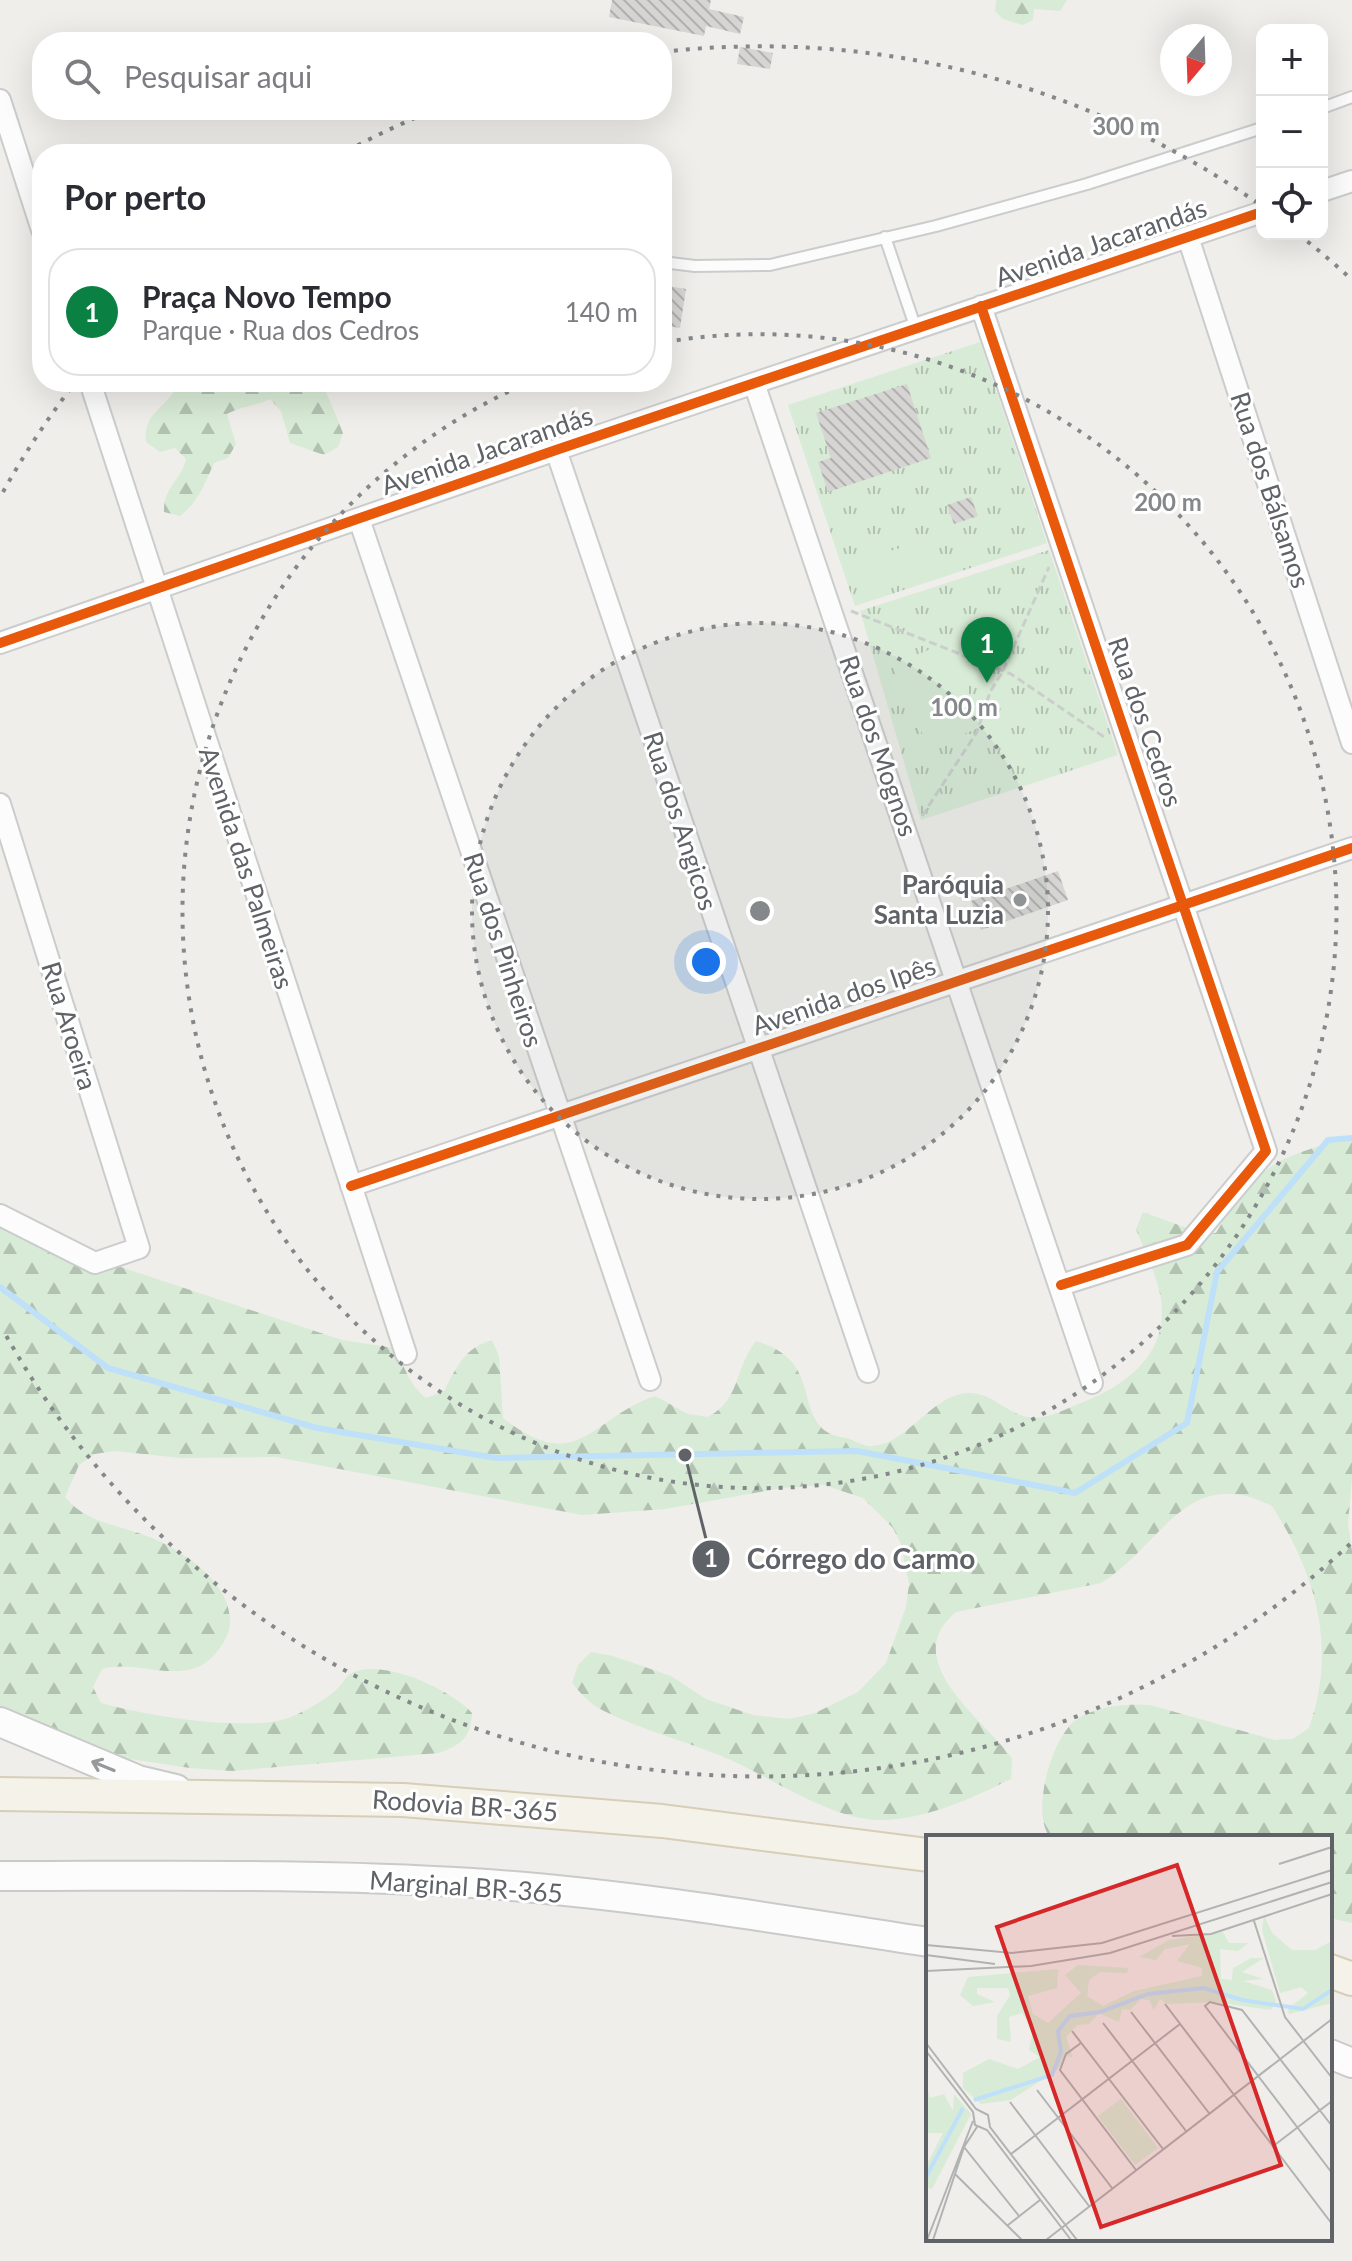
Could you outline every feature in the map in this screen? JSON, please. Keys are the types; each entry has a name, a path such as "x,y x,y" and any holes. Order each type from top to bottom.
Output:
{"main road":[{"name":"Rodovia BR-365","path":"0,1794 403,1800 662,1821 926,1855"},
{"path":"1332,1952 1352,1957"},
{"path":"1332,1972 1352,1979"}],"street":[{"path":"0,100 8,150 32,206"},
{"path":"1328,189 1352,181"},
{"name":"Avenida Jacarandás","path":"0,643 556,450 1256,214"},
{"name":"Rua dos Bálsamos","path":"1188,237 1352,743"},
{"name":"Rua dos Cedros","path":"981,306 1266,1151 1187,1245 1061,1285"},
{"name":"Rua dos Mognos","path":"754,383 1092,1383"},
{"name":"Avenida das Palmeiras","path":"93,392 406,1354"},
{"name":"Rua dos Angicos","path":"556,450 756,1049 868,1372"},
{"name":"Rua dos Pinheiros","path":"359,519 650,1380"},
{"name":"Rua Aroeira","path":"0,804 139,1248 95,1263 0,1215"},
{"name":"Avenida dos Ipês","path":"351,1186 1352,848"},
{"path":"0,1722 138,1780 204,1797"},
{"name":"Marginal BR-365","path":"0,1876 277,1877 472,1883 689,1905 926,1942"},
{"path":"1332,2055 1352,2063"}],"lane":[{"path":"1328,106 1352,97"},
{"path":"672,263 770,265 1087,184 1256,130"},
{"path":"885,237 916,329"}],"path":[{"path":"909,835 977,732 990,692 1003,671 1061,542"},
{"path":"829,602 1003,671 1134,758"}],"green space":[{"path":"996,0 1067,0 1060,11 1034,9 1033,20 1023,25 1003,19 995,11"},
{"path":"980,342 1047,543 855,606 788,405"},
{"path":"173,392 326,392 343,433 338,447 324,455 290,443 281,411 270,399 232,411 227,414 236,444 228,458 214,463 196,498 180,516 164,512 164,503 186,459 175,448 160,452 146,442 150,419"},
{"path":"930,539 940,572 867,594 857,561"},
{"path":"1049,550 1118,755 921,820 860,611"},
{"path":"946,642 983,726 929,749 892,666"},
{"path":"1352,1136 1352,1477 1348,1524 1352,1551 1352,1923 1332,1918 1332,1835 1049,1835 1044,1825 1043,1793 1059,1741 1077,1719 1094,1711 1123,1705 1150,1705 1275,1740 1293,1739 1309,1728 1321,1669 1318,1613 1311,1586 1288,1532 1272,1506 1243,1495 1218,1495 1196,1501 1101,1583 956,1612 940,1630 936,1650 940,1669 966,1707 1012,1758 1011,1779 933,1812 900,1819 864,1819 823,1806 724,1757 604,1711 572,1683 578,1665 591,1652 613,1656 671,1676 706,1699 753,1715 790,1719 815,1713 858,1692 886,1663 906,1607 909,1584 901,1544 893,1528 863,1498 824,1485 782,1488 665,1509 582,1515 276,1457 181,1458 115,1451 95,1454 79,1465 65,1497 84,1513 152,1538 194,1562 218,1586 230,1615 224,1641 203,1665 174,1671 126,1667 102,1669 93,1687 101,1703 189,1720 237,1723 278,1721 317,1704 349,1675 378,1669 414,1678 448,1695 472,1713 470,1728 459,1743 439,1753 232,1771 110,1756 0,1722 0,1216 63,1248 342,1340 394,1348 411,1381 426,1398 444,1391 468,1353 492,1340 499,1356 503,1418 528,1435 549,1443 567,1443 582,1438 655,1396 688,1414 708,1417 719,1410 732,1392 756,1341 776,1349 790,1360 799,1372 817,1422 827,1432 873,1446 896,1438 938,1405 961,1394 980,1394 1019,1415 1035,1418 1065,1410 1120,1383 1147,1358 1161,1326 1162,1307 1158,1286 1136,1229 1143,1212 1198,1232 1216,1233 1257,1177 1271,1166"}],"building":[{"path":"612,0 711,0 709,9 744,17 740,34 706,26 704,36 609,17"},
{"path":"740,47 773,53 770,69 737,64"},
{"path":"672,287 686,289 680,328 672,327"},
{"path":"907,384 931,458 828,492 818,462 831,458 816,413"},
{"path":"971,497 978,516 954,524 947,505"},
{"name":"Paróquia Santa Luzia","path":"1058,871 1068,900 981,930 971,901"}],"waterway":[{"path":"0,1287 108,1368 317,1428 496,1458 857,1451 1075,1493 1187,1423 1217,1272 1328,1140 1352,1138"}],"cycle path":[{"path":"0,643 556,450 1256,214"},
{"path":"981,306 1266,1151 1187,1245 1061,1285"},
{"path":"351,1186 1352,848"}],"place":[{"name":"Praça Novo Tempo","path":"987,683"},
{"name":"Paróquia Santa Luzia","path":"1020,900"},
{"name":"Córrego do Carmo","path":"685,1455"}]}
